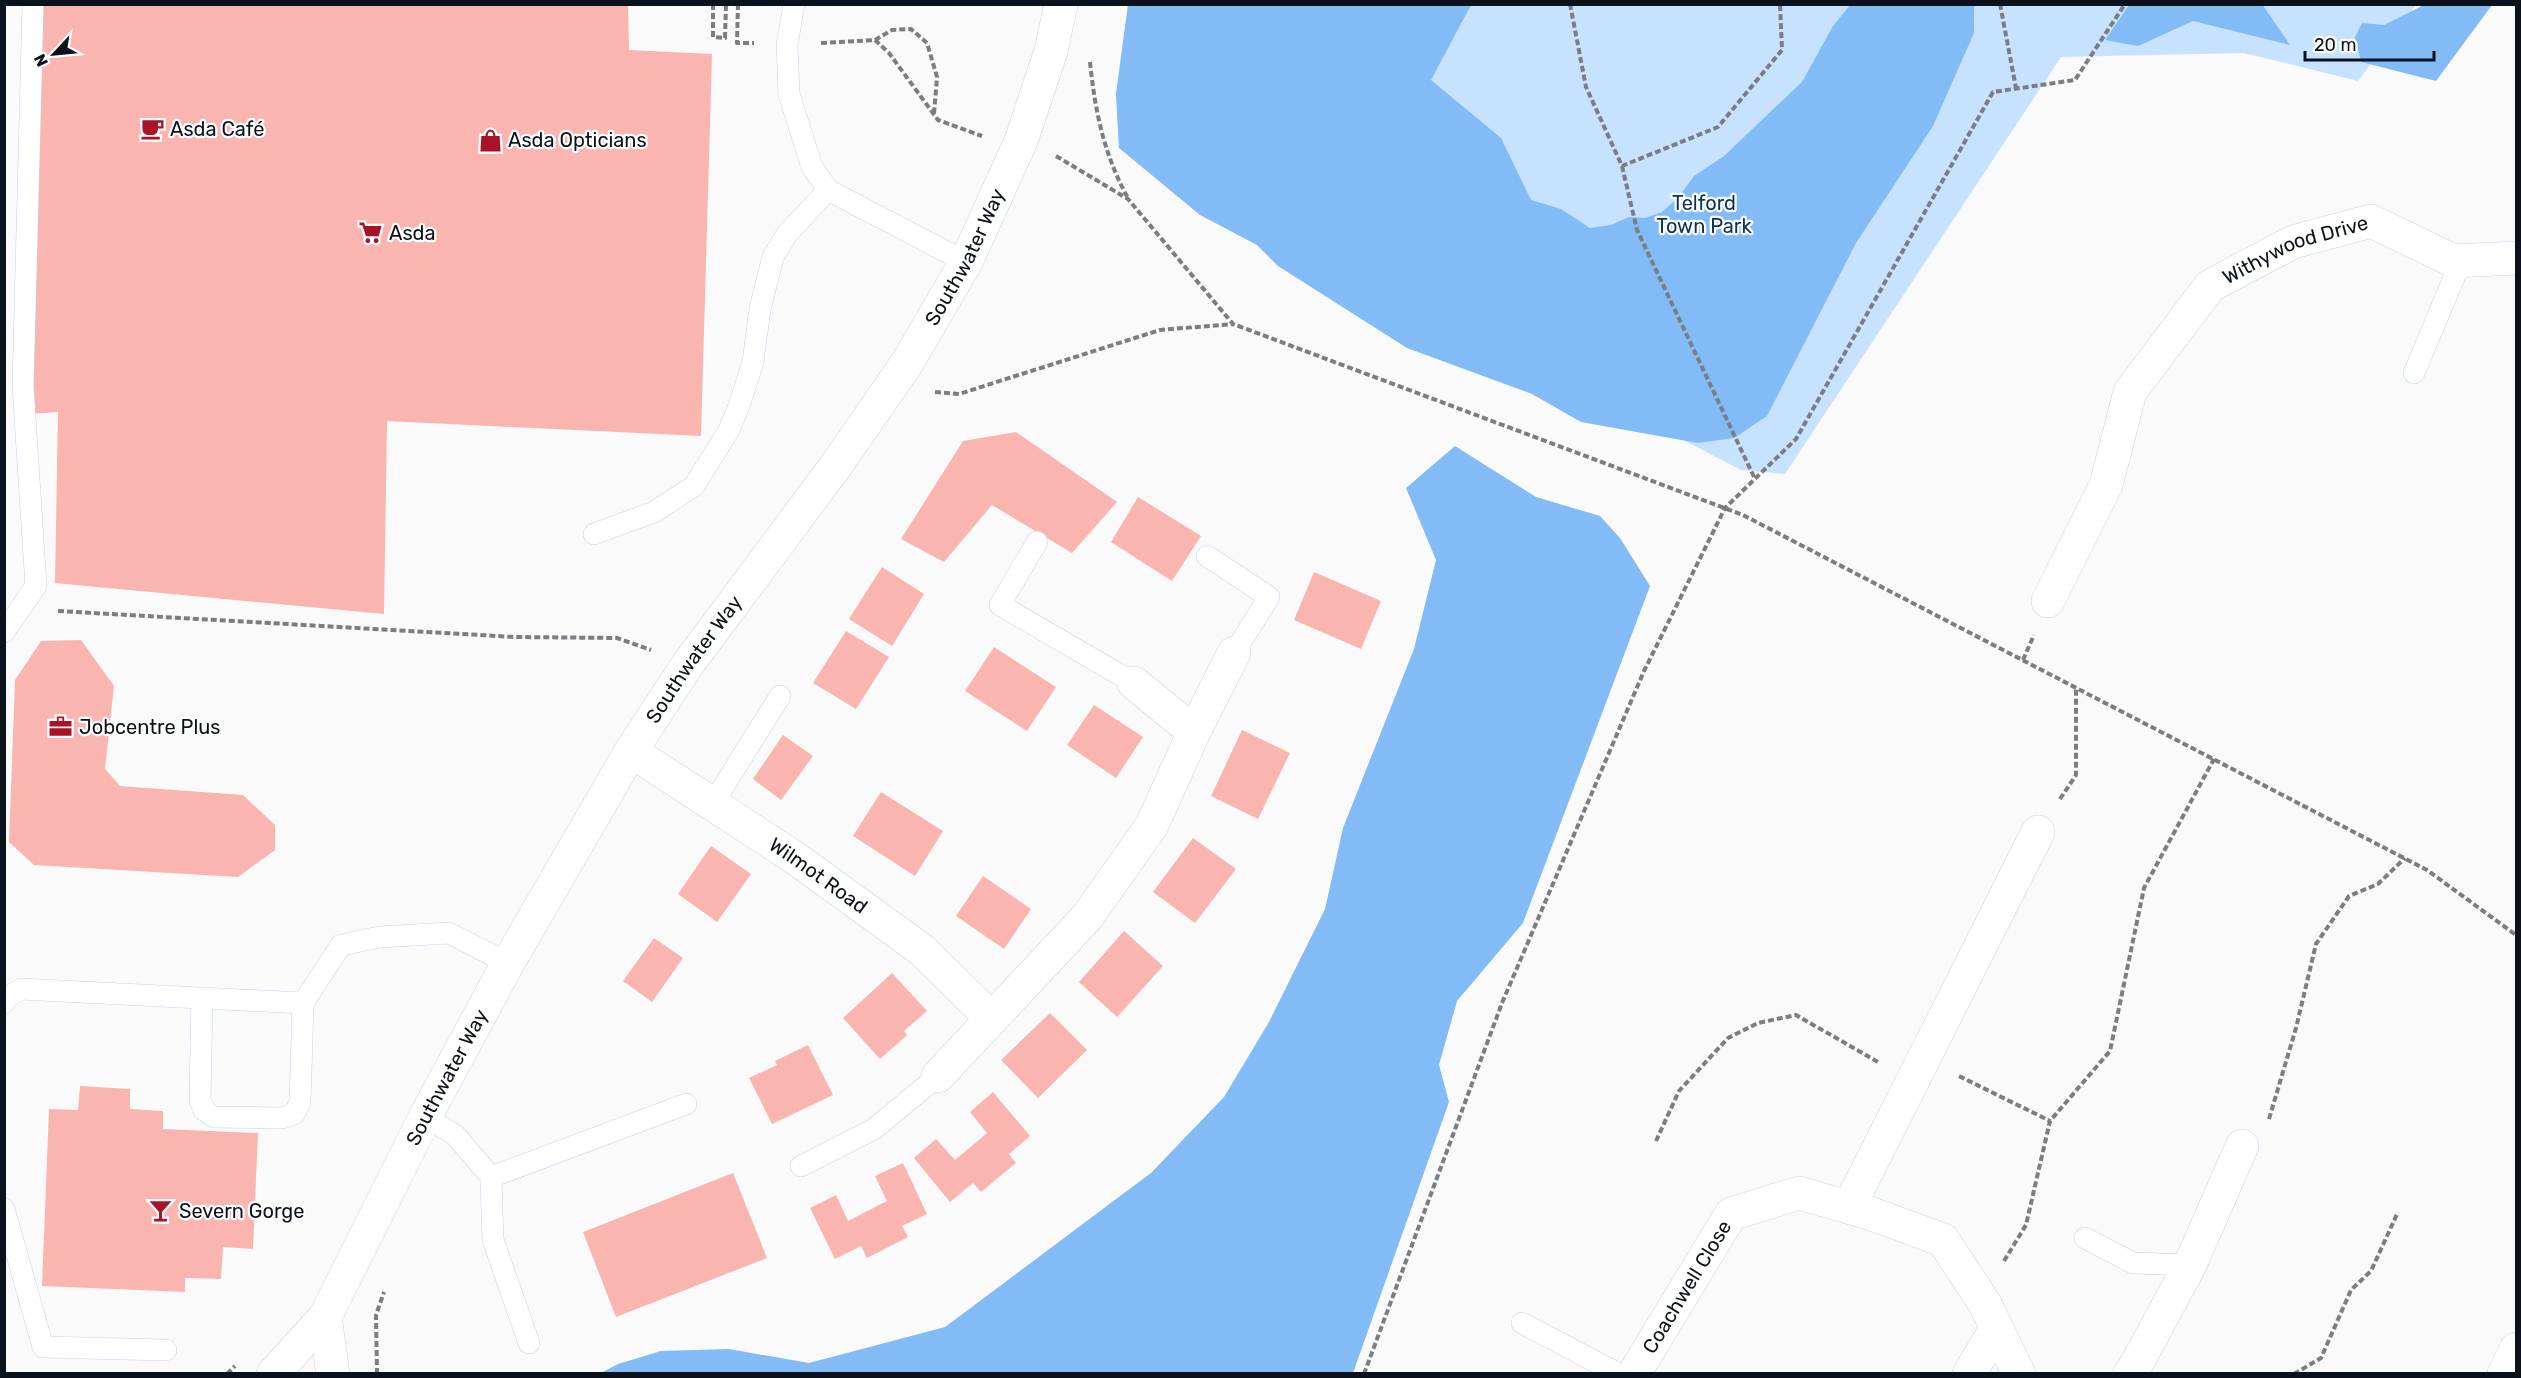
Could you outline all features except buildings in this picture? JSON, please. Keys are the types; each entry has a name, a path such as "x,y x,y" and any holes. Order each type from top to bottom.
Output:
{"street":[{"name":"Southwater Way","path":"273,1374 325,1317 425,1117 508,963 631,751 688,664 835,467 907,363 966,262 1022,141 1051,51 1061,4"},
{"name":"Withywood Drive","path":"2048,601 2106,485 2130,392 2210,286 2294,242 2371,221 2454,261 2517,258"},
{"path":"938,1076 1088,916 1152,825 1194,732 1234,653"},
{"path":"1134,683 1194,732"},
{"name":"Wilmot Road","path":"631,751 795,858 922,950 992,1019"},
{"path":"1849,1207 2038,832"},
{"path":"2130,1374 2190,1266 2240,1151"},
{"name":"Coachwell Close","path":"1634,1374 1731,1214 1799,1193 1849,1207 1942,1240 1981,1298 2019,1374"},
{"path":"325,1317 333,1374"},
{"path":"1969,1374 1996,1329"},
{"path":"2504,1374 2517,1349"}],"lane":[{"path":"4,632 36,586 22,386 33,4"},
{"path":"794,4 788,45 789,94 812,167 828,190 966,262"},
{"path":"594,534 654,512 694,486 729,430 740,406 753,362 760,309 774,257 787,234 828,190"},
{"path":"2414,373 2461,261"},
{"path":"1037,542 1000,605 1134,683"},
{"path":"1207,556 1269,597 1234,653"},
{"path":"712,805 780,696"},
{"path":"202,998 200,1100 204,1110 214,1117 282,1118 294,1114 300,1104 303,1003 341,945 380,937 449,933 508,963"},
{"path":"4,1004 8,997 21,988 303,1003"},
{"path":"801,1166 874,1129 938,1076"},
{"path":"491,1177 686,1104"},
{"path":"425,1117 455,1135 491,1177 492,1240 529,1343"},
{"path":"4,1209 43,1347 166,1350"},
{"path":"2085,1238 2133,1263 2190,1266"},
{"path":"1522,1323 1618,1374"}],"path":[{"path":"713,4 712,37 725,38 726,4"},
{"path":"1570,4 1586,87 1622,166 1637,230 1755,479"},
{"path":"1622,166 1718,127 1782,50 1780,4"},
{"path":"2000,4 2016,88"},
{"path":"1364,1374 1502,1003 1644,671 1725,508 1796,439 1993,92 2075,80 2125,4"},
{"path":"874,40 892,30 910,29 927,43 937,77 934,114"},
{"path":"889,53 938,120 983,136 994,131 1022,141 1060,158 1128,199"},
{"path":"1089,59 1094,100 1112,170 1128,199 1233,324"},
{"path":"889,389 960,394 1160,330 1233,324 1754,520 2405,858 2427,870 2517,935"},
{"path":"21,609 515,637 617,638 688,664"},
{"path":"2038,832 2076,775 2076,688"},
{"path":"1981,1298 2026,1225 2050,1121 2110,1051 2144,888 2214,759"},
{"path":"2240,1151 2264,1138 2296,1028 2316,944 2349,896 2378,884 2405,858"},
{"path":"1656,1141 1679,1091 1728,1038 1758,1023 1796,1015 1886,1066"},
{"path":"1924,1058 2050,1121"},
{"path":"2294,1374 2321,1358 2351,1290 2371,1271 2398,1212"}],"green space":[{"path":"2262,4 2290,45 2193,21 2138,46 2105,40 2129,5"},
{"name":"Telford Town Park","path":"1128,5 2416,5 2358,81 2244,53 2061,57 1785,474 1741,470 1119,148 1116,94"},
{"name":"Telford Town Park","path":"1128,5 1471,5 1431,80 1501,138 1531,200 1561,209 1590,228 1611,225 1629,217 1645,218 1662,212 1678,198 1694,176 1724,156 1802,82 1833,26 1850,5 1974,5 1974,33 1933,126 1856,243 1767,416 1734,438 1698,443 1581,422 1532,394 1407,348 1278,266 1257,245 1200,215 1119,148 1116,94"},
{"path":"2424,5 2492,5 2436,81 2361,62 2355,37 2362,23 2384,25"},
{"path":"1455,446 1536,497 1600,516 1620,538 1650,586 1523,923 1457,1001 1439,1065 1449,1102 1353,1373 601,1373 618,1364 661,1351 729,1349 809,1363 945,1327 1151,1173 1224,1097 1269,1022 1325,909 1343,828 1414,649 1436,560 1406,488"}],"place":[{"name":"Asda Café","path":"152,129"},
{"name":"Asda Opticians","path":"490,140"},
{"name":"Asda","path":"371,233"},
{"name":"Jobcentre Plus","path":"61,727"},
{"name":"Severn Gorge","path":"161,1211"}]}
